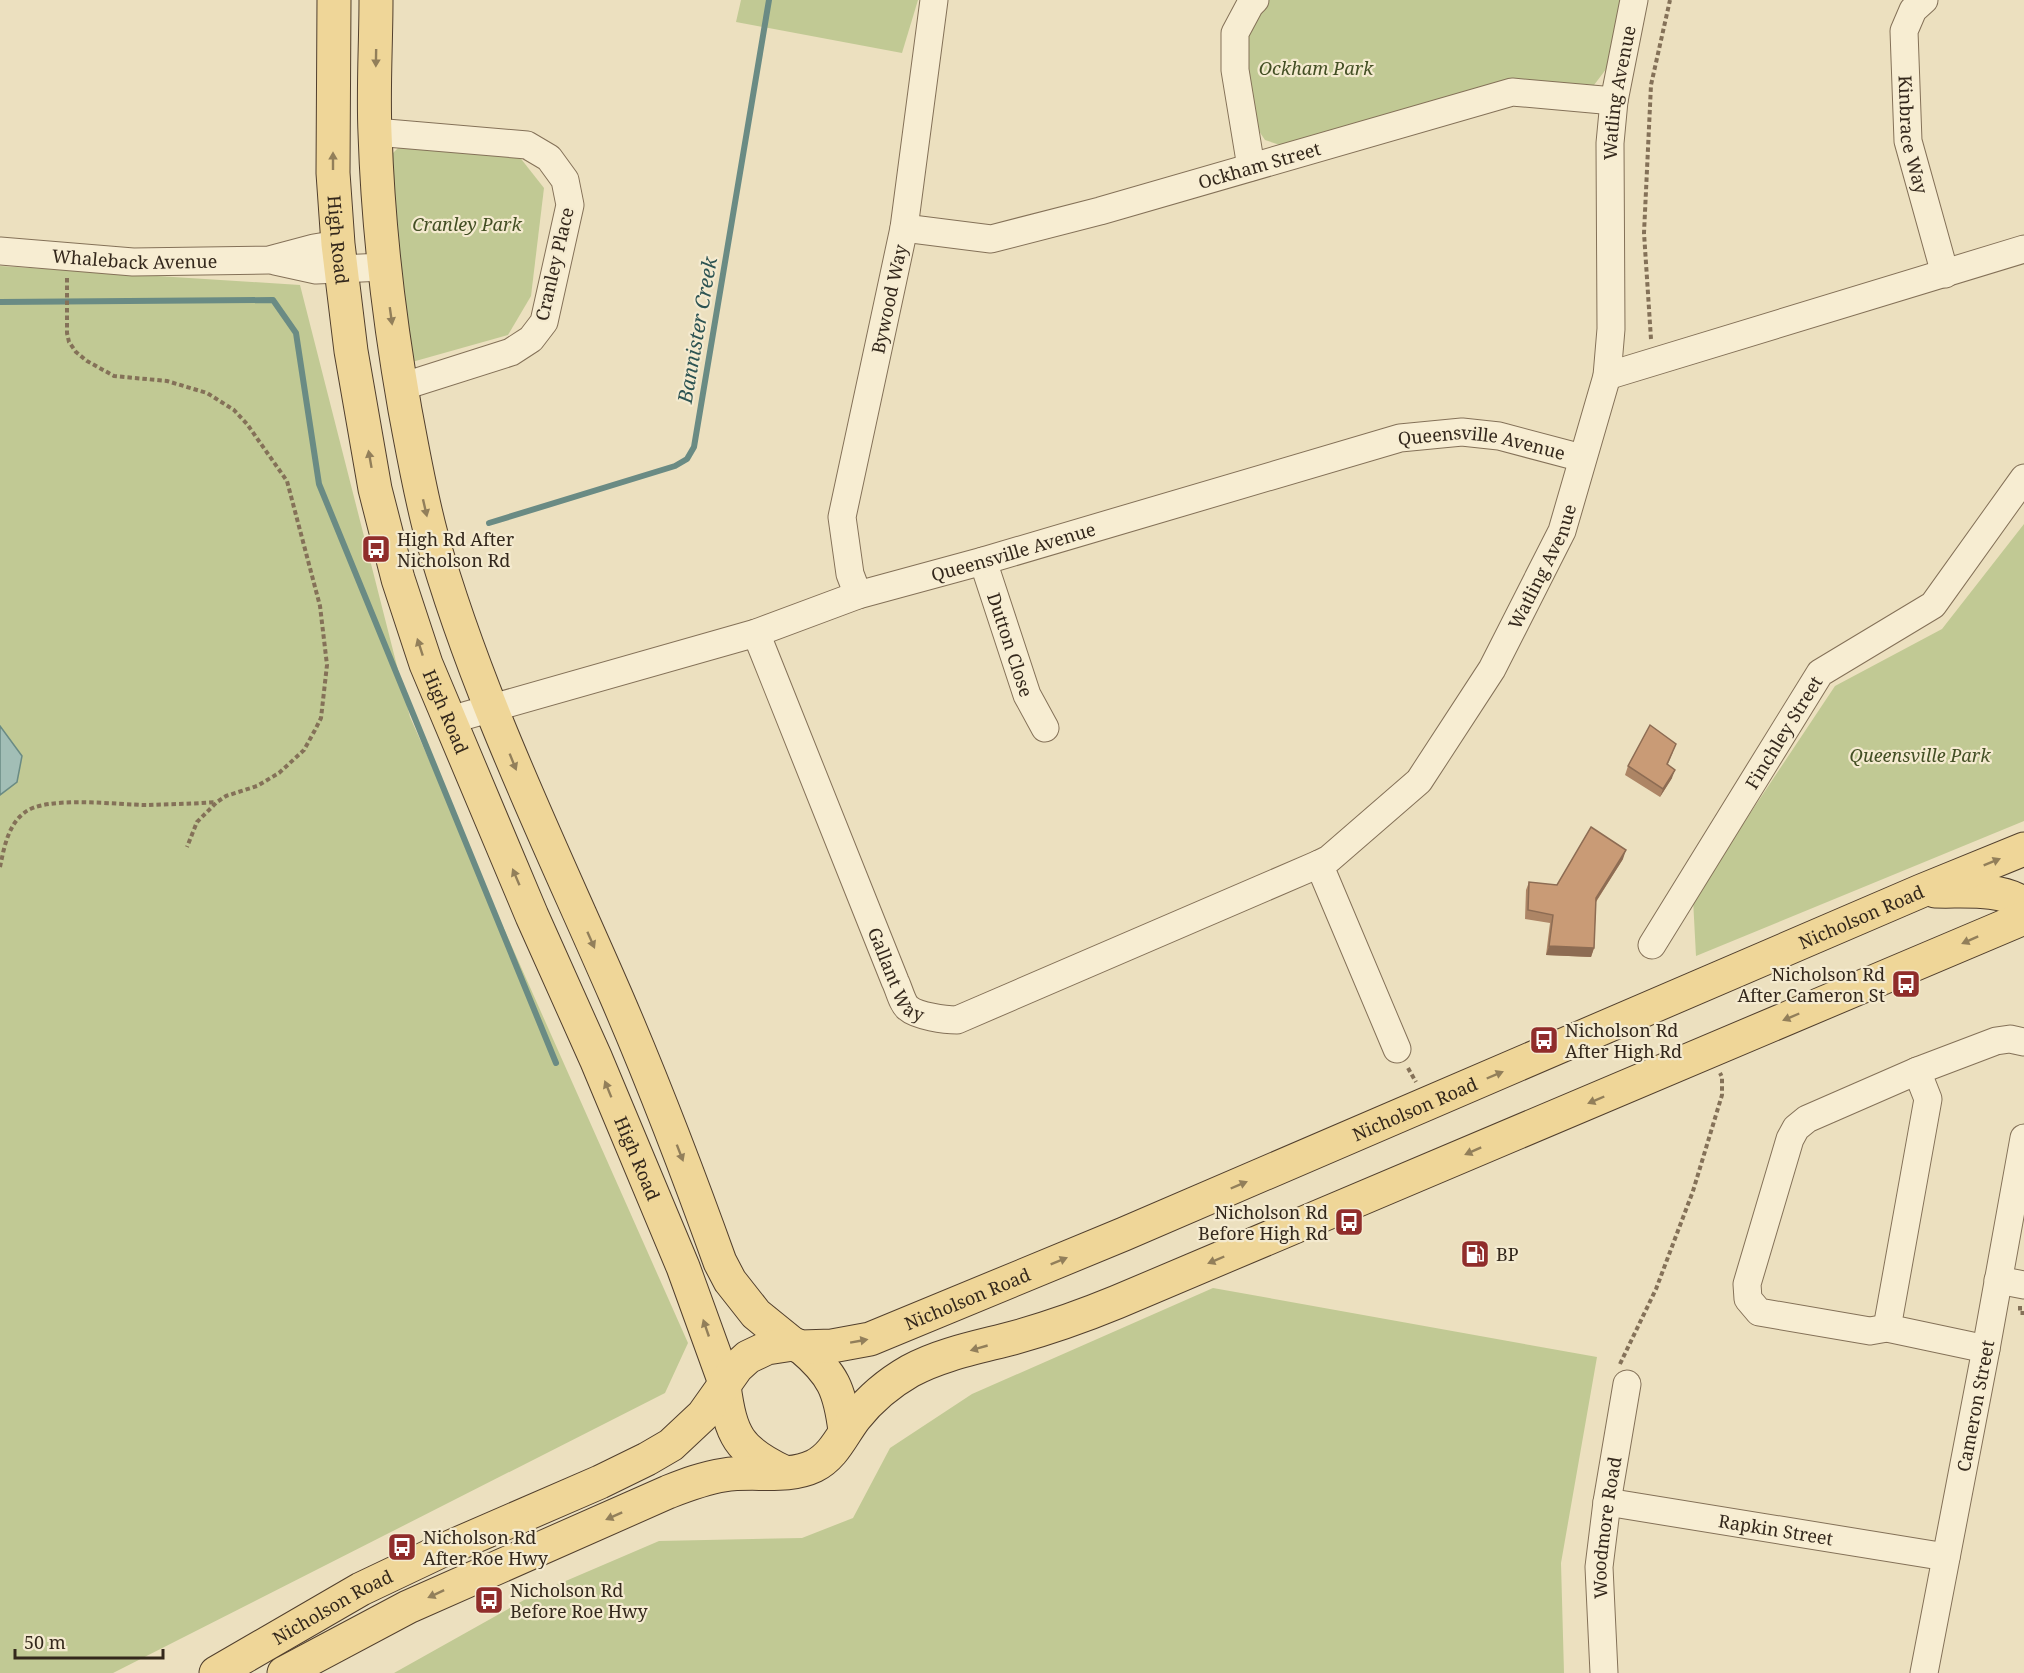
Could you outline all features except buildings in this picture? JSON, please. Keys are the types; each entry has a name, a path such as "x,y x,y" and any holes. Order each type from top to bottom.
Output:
{"main road":[{"name":"High Road","path":"334,0 333,173 340,257 351,351 384,532 426,664 683,1267 725,1384"},
{"path":"376,0 375,132 384,267 415,468 430,531 454,611 532,807 618,999 659,1099 720,1262 730,1281 756,1314 829,1374 842,1406 845,1431"},
{"name":"Nicholson Road","path":"216,1673 316,1613 370,1584 600,1482 671,1445 703,1414 737,1367 748,1357 767,1348 832,1346 870,1339 1135,1230 1921,891 2024,849"},
{"path":"1921,891 2006,895 2024,904"},
{"name":"Nicholson Road","path":"284,1673 408,1607 695,1481 725,1474 784,1472 803,1469 822,1461 833,1451 845,1431 870,1401 910,1371 936,1359 1035,1332 1107,1306 2024,918"},
{"path":"725,1384 727,1408 734,1434 749,1452 784,1472"}],"street":[{"name":"Bywood Way","path":"858,595 850,574 842,517 904,228 934,0"},
{"path":"1251,167 1235,70 1235,33 1250,4 1255,0"},
{"name":"Watling Avenue","path":"1319,864 1329,859 1419,781 1486,678 1562,531 1607,376 1611,329 1610,143 1614,102 1634,0"},
{"name":"Kinbrace Way","path":"1924,0 1913,10 1904,31 1908,141 1945,274"},
{"name":"Ockham Street","path":"904,228 991,239 1100,211 1512,92 1614,102"},
{"name":"Cranley Place","path":"375,132 526,145 549,158 565,180 570,204 544,322 531,339 511,352 401,387"},
{"path":"1607,376 2024,249"},
{"name":"Whaleback Avenue","path":"0,250 134,262 269,260 316,270 340,257 384,267"},
{"name":"Queensville Avenue","path":"450,720 756,633 858,595 983,561 1400,438 1462,432 1499,436 1582,458"},
{"name":"Finchley Street","path":"1652,945 1820,673 1933,605 2024,478"},
{"name":"Dutton Close","path":"983,561 1028,695 1045,728"},
{"name":"Gallant Way","path":"756,633 895,981 908,1008 945,1020 957,1020 1319,864"},
{"path":"1319,864 1397,1049"},
{"path":"1986,1349 1887,1328 1870,1331 1759,1312 1748,1299 1747,1284 1790,1139 1796,1128 1807,1119 1917,1071 1996,1041 2010,1039 2024,1042"},
{"path":"1887,1328 1928,1099 1917,1071"},
{"name":"Cameron Street","path":"1924,1673 2024,1138"},
{"path":"1998,1280 2024,1285"},
{"name":"Woodmore Road","path":"1604,1673 1599,1567 1607,1502 1627,1384"},
{"name":"Rapkin Street","path":"1607,1502 1946,1557"}],"path":[{"path":"1656,362 1651,336 1644,233 1651,85 1670,0"},
{"path":"67,295 69,342 87,362 114,376 179,383 207,393 234,410 247,424 287,481 320,606 327,665 321,718 304,750 279,773 257,786 226,796 217,802 197,822 187,847"},
{"path":"0,867 4,847 13,827 24,812 41,805 217,802"},
{"path":"1627,1384 1616,1370 1660,1278 1694,1191 1722,1095 1722,1077 1710,1052"},
{"path":"1412,1073 1416,1082"}],"green space":[{"path":"741,0 918,0 902,53 736,22"},
{"name":"Ockham Park","path":"1269,0 1625,0 1610,64 1594,85 1514,80 1286,147 1265,140 1255,125 1248,65 1248,34 1260,7"},
{"name":"Cranley Park","path":"401,145 518,155 544,188 531,296 508,335 412,362 387,159"},
{"path":"0,266 300,285 410,717 688,1343 665,1393 113,1673 0,1673"},
{"name":"Queensville Park","path":"2024,524 2024,821 1696,956 1693,899 1835,686 1942,629"},
{"path":"1213,1288 1597,1357 1561,1563 1564,1673 394,1673 533,1595 659,1541 802,1538 853,1518 890,1448 972,1394"}],"water":[{"path":"0,726 22,756 17,782 0,795"}],"waterway":[{"name":"Bannister Creek","path":"489,523 675,466 687,459 694,447 769,0"},
{"path":"0,302 273,300 296,333 319,484 556,1063"}],"place":[{"name":"High Rd After Nicholson Rd","path":"376,549"},
{"name":"Nicholson Rd After Cameron St","path":"1906,984"},
{"name":"Nicholson Rd After High Rd","path":"1544,1040"},
{"name":"Nicholson Rd Before High Rd","path":"1349,1222"},
{"name":"BP","path":"1475,1254"},
{"name":"Nicholson Rd After Roe Hwy","path":"402,1547"},
{"name":"Nicholson Rd Before Roe Hwy","path":"489,1600"}]}
